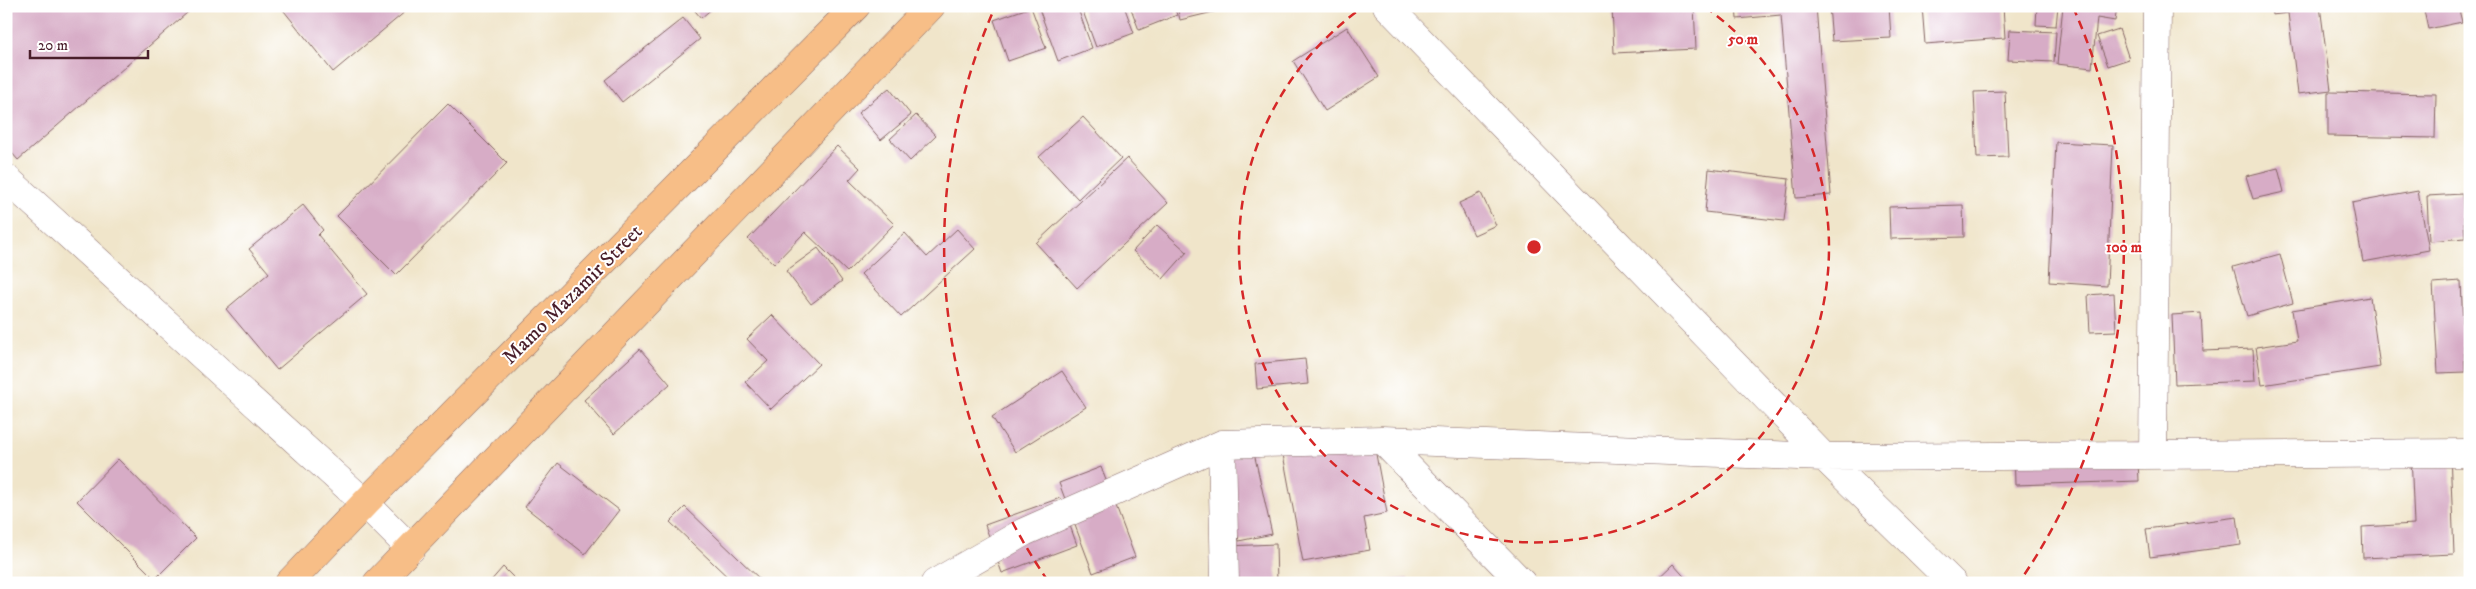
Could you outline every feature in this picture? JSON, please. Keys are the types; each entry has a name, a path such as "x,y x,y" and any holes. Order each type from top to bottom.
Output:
{"main road":[{"name":"Mamo Mazamir Street","path":"289,583 365,503 856,6"},
{"path":"377,583 931,6"}],"street":[{"path":"1387,6 1824,457 1953,583"},
{"path":"2153,455 2157,6"},
{"path":"6,178 365,503 411,549"},
{"path":"1382,440 1522,583"},
{"path":"935,583 1024,532 1222,444 1382,440 1824,457 2470,453"},
{"path":"1222,444 1224,583"}],"building":[{"path":"6,6 195,6 18,160 6,146"},
{"path":"280,6 412,6 333,72"},
{"path":"691,6 715,6 701,18"},
{"path":"1038,6 1077,6 1092,48 1058,61"},
{"path":"1081,6 1124,6 1134,33 1096,47"},
{"path":"1130,6 1174,6 1177,15 1139,30"},
{"path":"1177,6 1234,6 1234,7 1180,20"},
{"path":"1612,6 1694,6 1696,49 1614,53"},
{"path":"1736,6 1816,6 1831,195 1796,198 1781,15 1737,19"},
{"path":"1829,6 1889,6 1891,38 1832,41"},
{"path":"1922,6 2003,6 2005,38 1925,44"},
{"path":"2037,6 2058,6 2056,26 2036,25"},
{"path":"2063,6 2117,6 2115,21 2097,18 2092,68 2057,64"},
{"path":"2271,6 2320,6 2331,90 2298,94 2288,13 2272,15"},
{"path":"2423,6 2458,6 2462,22 2428,29"},
{"path":"1031,7 1046,48 1008,61 994,20"},
{"path":"683,18 700,39 622,102 605,80"},
{"path":"1347,27 1379,77 1325,111 1293,61"},
{"path":"2119,29 2129,59 2108,66 2097,36"},
{"path":"2010,30 2056,32 2054,62 2008,60"},
{"path":"889,88 911,115 881,140 858,113"},
{"path":"2005,91 2008,157 1977,158 1974,92"},
{"path":"2328,92 2436,94 2435,138 2328,136"},
{"path":"448,104 507,163 396,275 337,216"},
{"path":"916,115 936,136 910,161 890,139"},
{"path":"1083,117 1121,158 1078,199 1039,157"},
{"path":"2056,142 2113,145 2107,286 2049,282"},
{"path":"837,146 860,168 849,180 894,224 847,272 805,232 774,264 748,239"},
{"path":"1127,158 1168,203 1077,288 1036,243"},
{"path":"2278,168 2284,192 2253,199 2246,176"},
{"path":"1709,169 1789,179 1784,221 1705,212"},
{"path":"2418,191 2429,250 2363,262 2352,203"},
{"path":"1481,193 1496,225 1474,235 1459,203"},
{"path":"2462,194 2465,238 2429,241 2427,196"},
{"path":"303,205 323,230 318,235 367,294 277,370 226,309 269,273 249,249"},
{"path":"1963,205 1964,237 1890,239 1889,207"},
{"path":"1157,225 1187,252 1163,279 1133,251"},
{"path":"957,229 975,249 901,317 861,274 905,233 927,257"},
{"path":"818,248 842,281 811,304 786,271"},
{"path":"2280,254 2293,303 2247,316 2233,267"},
{"path":"2461,281 2465,372 2438,373 2433,283"},
{"path":"2114,293 2116,331 2090,332 2088,295"},
{"path":"2370,297 2380,367 2262,385 2256,347 2297,341 2292,310"},
{"path":"2201,313 2203,351 2253,349 2255,381 2175,384 2172,315"},
{"path":"772,315 819,364 771,409 745,382 768,361 747,339"},
{"path":"640,349 670,384 614,434 584,400"},
{"path":"1305,359 1308,384 1257,389 1255,364"},
{"path":"1062,371 1086,407 1015,452 992,417"},
{"path":"1372,433 1387,513 1364,518 1370,550 1303,562 1282,449"},
{"path":"2137,442 2139,481 2015,485 2014,445"},
{"path":"1252,444 1272,534 1239,541 1218,451"},
{"path":"2450,453 2454,554 2363,558 2362,527 2414,524 2411,454"},
{"path":"118,459 196,538 155,579 77,501"},
{"path":"558,463 619,510 585,554 525,507"},
{"path":"1101,467 1135,557 1093,573 1059,483"},
{"path":"1060,498 1077,545 1002,573 985,525"},
{"path":"685,507 764,583 734,583 670,522"},
{"path":"2237,517 2241,545 2150,557 2146,529"},
{"path":"1276,544 1277,583 1230,583 1228,546"},
{"path":"1673,564 1690,583 1653,583"},
{"path":"503,567 519,583 489,583"},
{"path":"1408,578 1408,583 1381,583 1381,581"}]}
